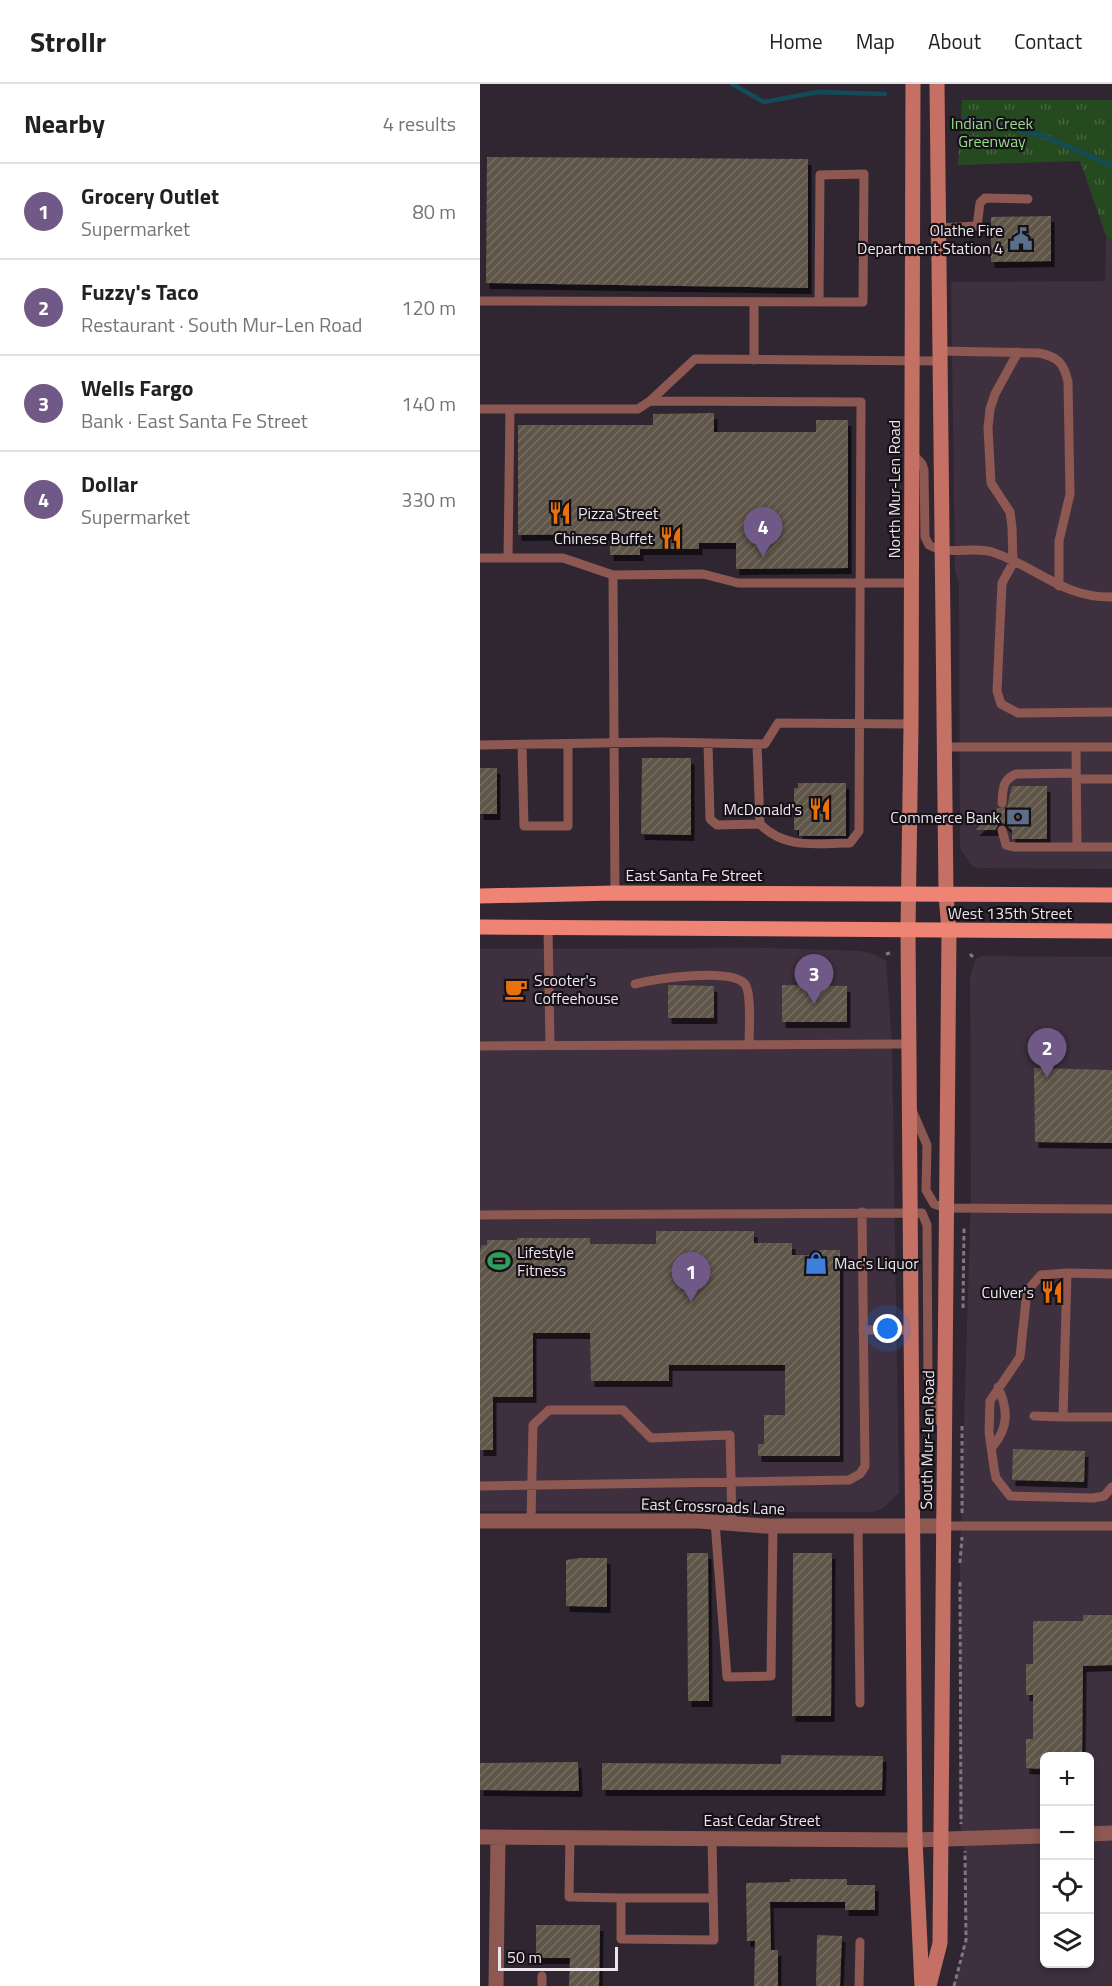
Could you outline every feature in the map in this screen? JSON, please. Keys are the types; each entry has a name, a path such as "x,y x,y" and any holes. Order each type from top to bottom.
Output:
{"main road":[{"name":"North Mur-Len Road","path":"908,894 911,724 913,84"},
{"path":"937,84 946,894"},
{"name":"East Santa Fe Street","path":"480,896 615,893 908,894"},
{"name":"West 135th Street","path":"908,894 1112,895"},
{"name":"South Mur-Len Road","path":"908,894 915,1840 922,1986"},
{"name":"South Mur-Len Road","path":"930,1986 940,1943 949,931 946,894"},
{"path":"480,927 908,930"},
{"name":"West 135th Street","path":"908,930 1112,931"}],"street":[{"name":"East Crossroads Lane","path":"480,1521 716,1522 773,1526 858,1527 944,1526"},
{"path":"1094,1834 1112,1833"},
{"name":"East Cedar Street","path":"480,1837 915,1840 1040,1836"},
{"path":"496,1986 498,1837"}],"lane":[{"path":"480,301 754,302 819,302 863,302 864,174 820,175 819,302"},
{"path":"938,228 977,226 980,203 985,198 1028,199"},
{"path":"754,302 754,360"},
{"path":"1018,352 995,394 990,409 988,428 991,483 1010,512 1013,563 1002,583 997,691 1001,704 1018,713 1112,712"},
{"path":"480,409 638,409 650,401 695,359 912,360 939,356 1018,352 1054,356 1065,368 1068,382 1070,494 1059,541 1059,586"},
{"path":"650,401 861,402 859,831 850,843 790,843 772,836 760,824 758,744"},
{"path":"508,558 510,409"},
{"path":"912,453 922,464 924,470 925,540 933,548 941,550 971,548 993,553 1059,586 1086,596 1112,597"},
{"path":"480,558 562,558 613,575 703,574 738,583 911,583"},
{"path":"613,575 615,893"},
{"path":"480,745 765,744 778,723 911,724"},
{"path":"708,743 710,819 717,825 760,824"},
{"path":"522,745 524,826 568,826 568,745"},
{"path":"946,747 1112,747"},
{"path":"1076,747 1077,847"},
{"path":"1002,803 1003,785 1007,778 1016,774 1112,779"},
{"path":"1002,830 1006,845 1015,847 1112,847"},
{"path":"548,928 550,1046"},
{"path":"634,984 678,977 735,978 744,984 748,992 749,1045"},
{"path":"480,1046 908,1044"},
{"path":"909,1101 927,1144 926,1190 934,1204 946,1208 1112,1209"},
{"path":"480,1486 731,1484 849,1480 860,1474 865,1466 862,1212"},
{"path":"480,1215 922,1213 927,1225 928,1378 945,1438"},
{"path":"1063,1417 1067,1274"},
{"path":"1112,1274 1041,1275 1027,1291 1020,1358 990,1401 989,1432 993,1446 996,1478 1010,1496 1093,1498 1104,1496 1112,1486"},
{"path":"863,1330 910,1330"},
{"path":"993,1446 1006,1426 1003,1398 998,1387"},
{"path":"531,1521 533,1425 549,1410 623,1410 651,1438 730,1435 732,1523"},
{"path":"1034,1416 1112,1417"},
{"path":"716,1522 727,1677 771,1676 773,1526"},
{"path":"944,1526 1112,1526"},
{"path":"858,1527 860,1703"},
{"path":"570,1837 569,1897 713,1898"},
{"path":"621,1898 621,1939 714,1940 712,1838"},
{"path":"859,1986 860,1942"}],"path":[{"path":"963,1312 964,1227"},
{"path":"954,1986 966,1940 966,1862 959,1815 962,1418"}],"shaded area":[{"path":"1106,236 1112,240 1112,869 977,868 972,866 960,848 959,583 955,571 951,282 1105,281"},
{"path":"767,948 859,951 874,954 886,961 892,1044 899,1493 883,1508 873,1512 480,1511 480,949"},
{"path":"982,956 1112,957 1112,1986 954,1986 966,1940 966,1862 959,1815 960,1561 971,1193 970,977 976,959"}],"green space":[{"name":"Indian Creek Greenway","path":"962,100 1112,100 1112,240 1106,236 1080,161 958,165"}],"building":[{"path":"487,157 808,159 808,288 486,283"},
{"name":"Olathe Fire Department Station 4","path":"1051,216 1051,261 991,262 991,217"},
{"path":"714,413 714,432 816,432 816,420 848,420 848,568 736,569 736,543 699,543 699,549 640,549 640,555 610,555 610,534 518,535 518,425 653,425 653,414"},
{"path":"642,758 691,758 691,835 641,834"},
{"path":"480,768 497,768 497,814 480,814"},
{"name":"McDonald's","path":"798,783 846,783 846,836 799,836 799,830 794,830 794,788 798,788"},
{"name":"Commerce Bank","path":"1012,786 1047,786 1047,839 1012,839 1012,830 1003,823 995,830 976,830 998,808 1007,807"},
{"path":"668,985 714,986 714,1018 668,1018"},
{"path":"782,985 847,986 847,1022 782,1022"},
{"path":"1034,1068 1112,1070 1112,1143 1035,1142"},
{"path":"656,1231 754,1231 754,1243 792,1243 792,1255 816,1255 816,1250 840,1250 840,1456 758,1456 758,1444 764,1444 764,1415 785,1415 785,1365 669,1365 669,1381 591,1381 590,1333 533,1333 533,1397 493,1397 493,1450 480,1450 480,1250 482,1245 487,1245 487,1240 517,1240 517,1238 590,1238 590,1244 656,1244"},
{"path":"1013,1449 1085,1451 1084,1482 1012,1480"},
{"path":"687,1553 708,1553 709,1701 688,1701"},
{"path":"793,1553 832,1553 831,1716 792,1716"},
{"path":"607,1558 607,1607 566,1606 566,1560"},
{"path":"1083,1615 1112,1615 1112,1665 1083,1666 1082,1752 1040,1752 1040,1769 1026,1768 1026,1739 1033,1739 1033,1695 1026,1695 1026,1664 1033,1664 1033,1621 1083,1621"},
{"path":"781,1755 883,1756 882,1790 602,1790 602,1763 781,1764"},
{"path":"578,1762 579,1791 480,1790 480,1763"},
{"path":"790,1879 847,1879 847,1885 875,1885 875,1910 845,1910 845,1902 770,1902 771,1950 778,1950 778,1986 754,1986 755,1941 747,1941 746,1883 790,1882"},
{"path":"536,1925 600,1925 599,1986 569,1986 570,1958 536,1958"},
{"path":"817,1935 842,1936 840,1986 816,1986"}],"waterway":[{"path":"732,84 764,102 818,92 885,94"},
{"path":"966,117 1046,137 1112,166"}],"place":[{"name":"Olathe Fire Department Station 4","path":"1021,239"},
{"name":"Pizza Street","path":"560,513"},
{"name":"Chinese Buffet","path":"671,538"},
{"name":"Dollar","path":"763,557"},
{"name":"McDonald's","path":"820,809"},
{"name":"Commerce Bank","path":"1018,817"},
{"name":"Scooter's Coffeehouse","path":"516,989"},
{"name":"Wells Fargo","path":"814,1004"},
{"name":"Fuzzy's Taco","path":"1047,1078"},
{"name":"Lifestyle Fitness","path":"499,1261"},
{"name":"Mac's Liquor","path":"816,1263"},
{"name":"Culver's","path":"1052,1292"},
{"name":"Grocery Outlet","path":"691,1302"}]}
